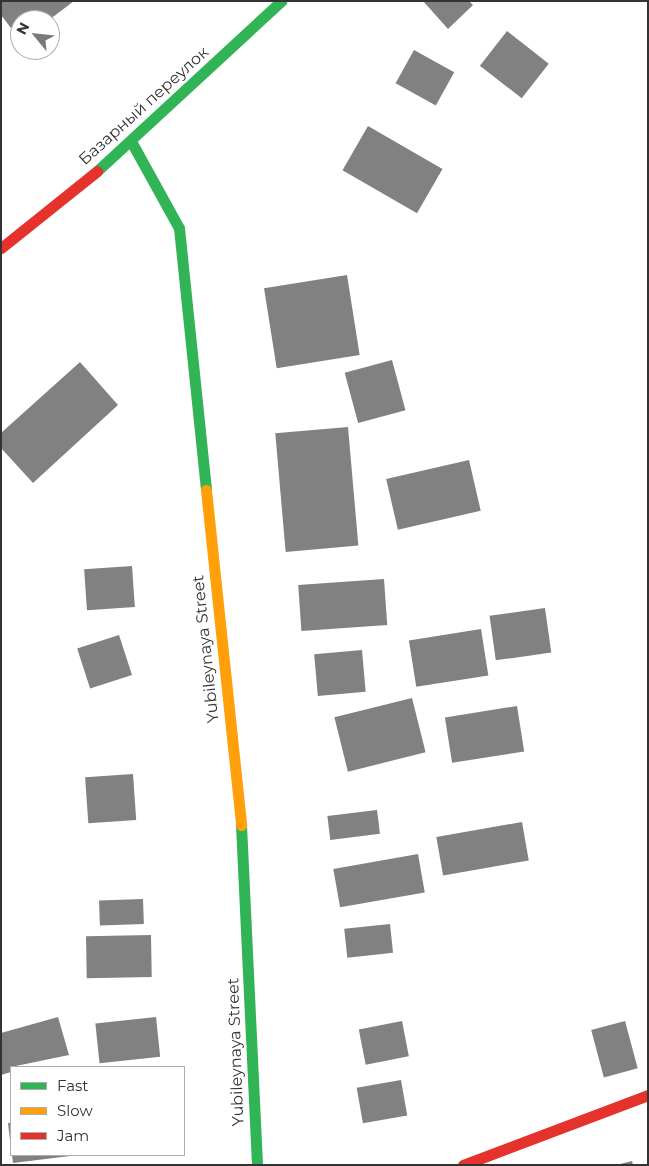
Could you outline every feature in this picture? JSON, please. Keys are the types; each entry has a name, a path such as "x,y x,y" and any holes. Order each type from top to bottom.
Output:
{"street":[{"name":"Базарный переулок","path":"1,248 132,143 281,1"},
{"name":"Yubileynaya Street","path":"132,143 179,228 246,877 257,1165"},
{"path":"463,1165 648,1095"}],"building":[{"path":"1,1 74,1 60,12 60,10 10,10 10,27 1,15"},
{"path":"423,1 469,1 473,5 448,29"},
{"path":"507,31 549,64 522,98 480,66"},
{"path":"414,50 454,72 436,106 396,83"},
{"path":"368,126 442,169 417,213 342,170"},
{"path":"347,275 360,355 277,368 264,288"},
{"path":"392,360 405,410 358,423 345,373"},
{"path":"80,362 118,405 33,483 1,448 1,433"},
{"path":"348,427 358,546 286,552 275,433"},
{"path":"469,460 481,511 398,530 386,479"},
{"path":"132,566 135,607 87,610 84,569"},
{"path":"384,579 387,625 301,631 298,585"},
{"path":"545,608 551,653 496,660 490,616"},
{"path":"481,629 488,675 416,687 409,640"},
{"path":"119,635 132,675 90,689 77,649"},
{"path":"362,650 366,692 318,696 314,654"},
{"path":"412,698 426,752 348,772 334,717"},
{"path":"517,706 524,751 452,763 445,717"},
{"path":"133,774 136,820 88,823 85,777"},
{"path":"377,810 380,834 330,840 327,816"},
{"path":"522,822 529,860 443,876 436,837"},
{"path":"418,854 425,892 340,907 333,869"},
{"path":"143,899 144,924 100,926 99,901"},
{"path":"390,924 393,953 347,958 344,929"},
{"path":"151,935 152,977 87,978 86,936"},
{"path":"58,1017 69,1055 10,1066 10,1072 1,1075 1,1033"},
{"path":"156,1017 160,1057 100,1063 95,1023"},
{"path":"402,1021 409,1056 366,1065 359,1029"},
{"path":"625,1021 638,1068 604,1077 591,1030"},
{"path":"401,1080 407,1115 363,1123 357,1088"},
{"path":"8,1123 10,1123 10,1140"},
{"path":"12,1156 70,1156 13,1163"},
{"path":"632,1161 633,1165 620,1164"}],"traffic: fast":[{"path":"97,171 281,1"},
{"path":"132,143 179,228 206,490"},
{"path":"241,825 257,1165"}],"traffic: slow":[{"path":"206,490 241,825"}],"traffic: jam":[{"path":"1,248 97,171"},
{"path":"463,1165 648,1095"}]}
